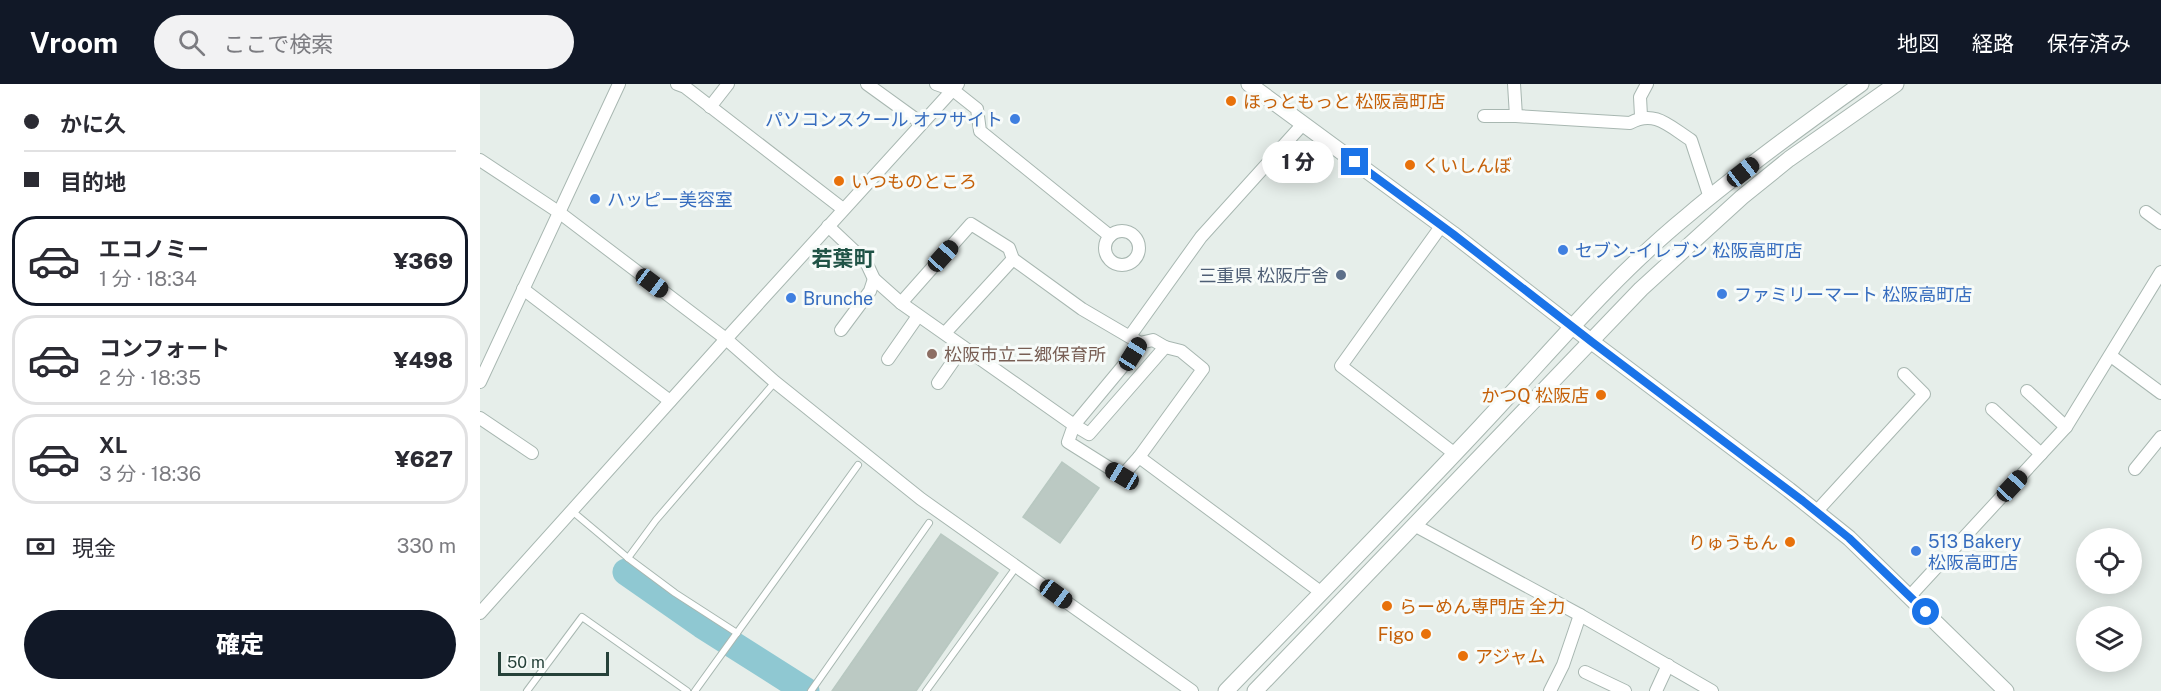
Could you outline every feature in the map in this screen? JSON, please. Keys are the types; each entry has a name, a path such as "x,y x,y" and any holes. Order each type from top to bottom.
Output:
{"street":[{"path":"480,382 619,84"},
{"path":"677,84 685,87 843,209"},
{"path":"710,107 728,84"},
{"path":"867,84 921,123"},
{"path":"936,84 956,87 977,109 980,131 1110,236"},
{"path":"1249,84 1442,225 1849,538 2006,691"},
{"path":"1514,84 1516,116"},
{"path":"1641,116 1640,97 1647,84"},
{"path":"1226,691 1455,454 1592,304 1686,216 1845,89 1861,84"},
{"path":"1255,691 1641,289 1742,197 1789,159 1896,84"},
{"path":"480,613 843,209 956,87"},
{"path":"1484,116 1630,123 1641,116 1655,118 1691,140 1710,198"},
{"path":"901,303 971,224 1009,248 1013,259 1082,309 1135,340 1153,340 1165,347 1181,351 1203,369 1139,457 1122,476 1068,442 1074,425 1133,354 1135,340 1201,237 1303,123"},
{"path":"480,160 560,213 726,339 775,382 921,499 1192,691"},
{"path":"2146,212 2161,223"},
{"path":"1442,225 1341,366 1455,454"},
{"path":"828,226 866,262 873,279 901,303 1089,434 1165,347"},
{"path":"945,333 1013,259"},
{"path":"1910,596 2066,427 2161,272"},
{"path":"841,330 870,291 873,279"},
{"path":"523,289 670,401"},
{"path":"888,359 918,316"},
{"path":"938,383 963,346"},
{"path":"2111,356 2161,393"},
{"path":"1816,512 1924,394 1904,374"},
{"path":"2027,391 2066,427"},
{"path":"1992,409 2041,454"},
{"path":"480,418 532,453"},
{"path":"2135,469 2161,437"},
{"path":"1139,457 1322,593"},
{"path":"1414,525 1580,615 1712,691"},
{"path":"1550,691 1563,665 1580,615"},
{"path":"1656,691 1668,665"},
{"path":"1585,672 1624,691"}],"lane":[{"path":"628,558 656,520 775,382"},
{"path":"695,691 858,465"},
{"path":"571,511 628,558 736,634"},
{"path":"811,691 929,523"},
{"path":"926,691 1017,566"},
{"path":"527,691 582,617 687,691"}],"building":[{"path":"1062,462 1099,488 1060,543 1023,517"},
{"path":"941,534 998,573 916,691 832,691"}],"waterway":[{"path":"626,572 702,625 806,691"}],"place":[{"name":"ほっともっと 松阪高町店","path":"1231,101"},
{"name":"パソコンスクール オフサイト","path":"1015,119"},
{"name":"くいしんぼ","path":"1410,165"},
{"name":"いつものところ","path":"839,181"},
{"name":"ハッピー美容室","path":"595,199"},
{"name":"セブン-イレブン 松阪高町店","path":"1563,250"},
{"name":"三重県 松阪庁舎","path":"1341,275"},
{"name":"ファミリーマート 松阪高町店","path":"1722,294"},
{"name":"Brunche","path":"791,298"},
{"name":"松阪市立三郷保育所","path":"932,354"},
{"name":"かつQ 松阪店","path":"1601,395"},
{"name":"りゅうもん","path":"1790,542"},
{"name":"513 Bakery 松阪高町店","path":"1916,551"},
{"name":"らーめん専門店 全力","path":"1387,606"},
{"name":"Figo","path":"1426,634"},
{"name":"アジャム","path":"1463,656"}],"district":[{"name":"若葉町","path":"843,258"}],"route":[{"path":"1355,162 1803,501 1849,538 1926,612"}]}
